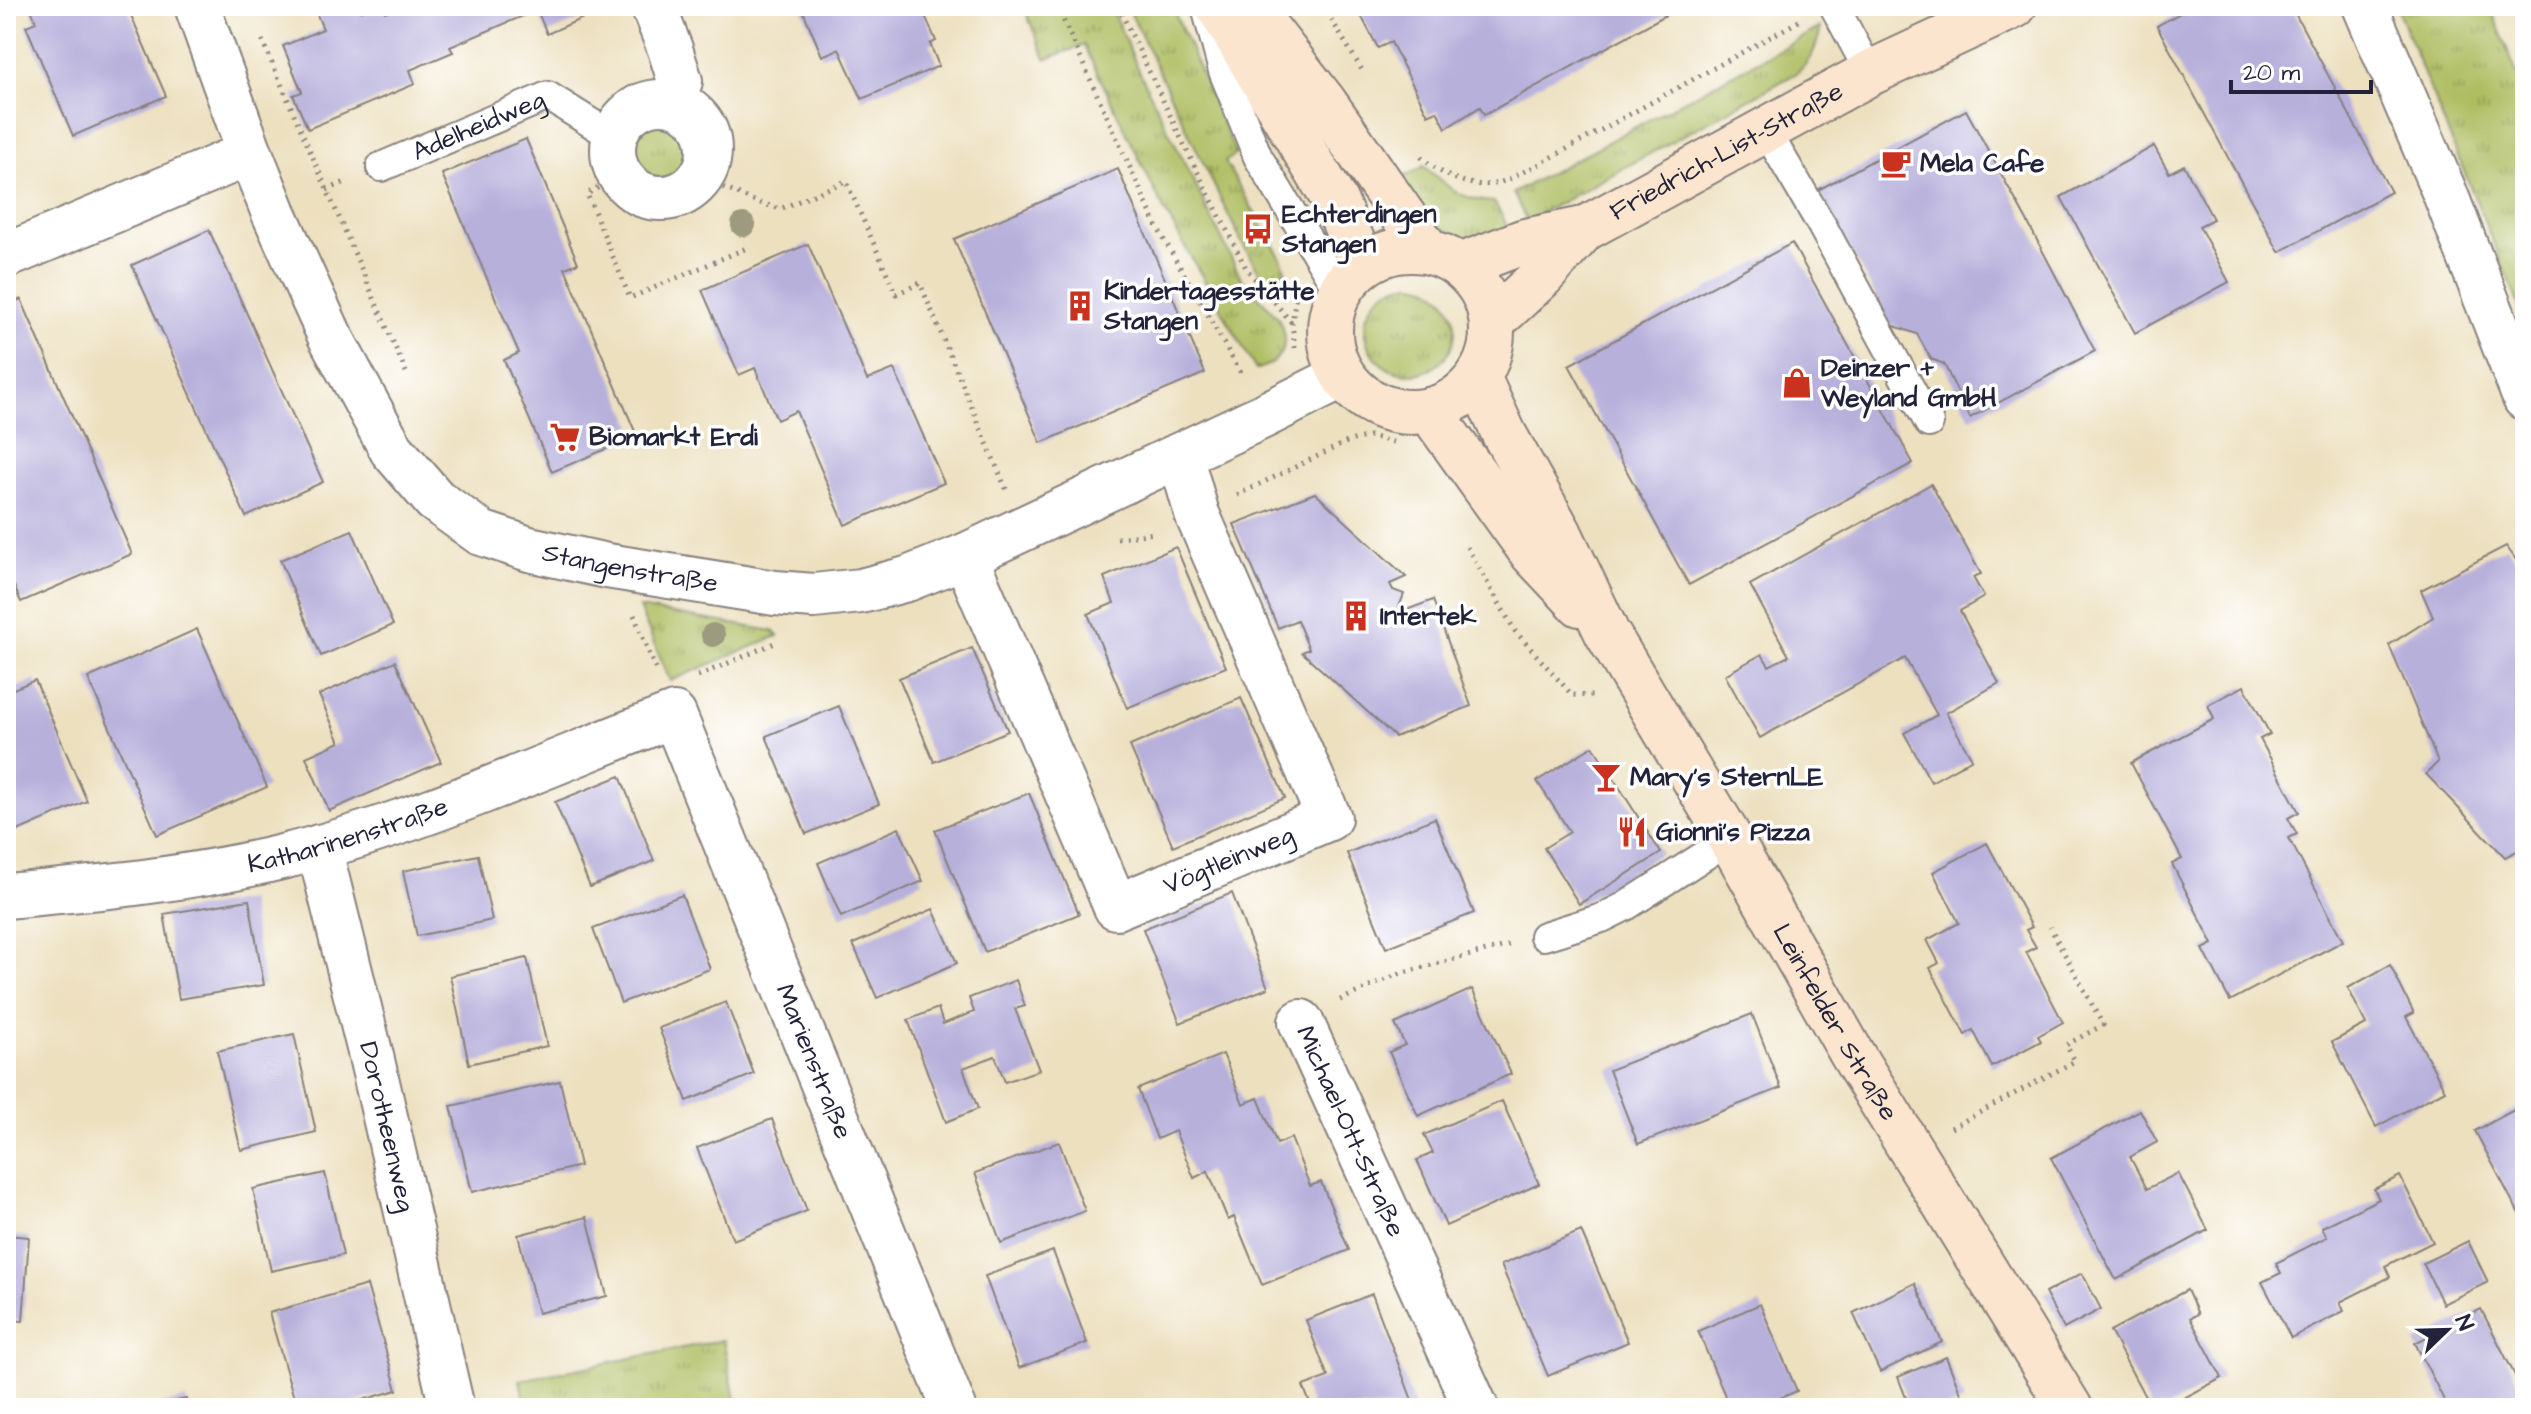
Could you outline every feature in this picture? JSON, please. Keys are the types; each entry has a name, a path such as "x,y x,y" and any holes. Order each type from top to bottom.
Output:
{"main road":[{"path":"1218,6 1336,203 1350,278"},
{"path":"1240,6 1268,30 1444,258 1482,290 1492,322 1490,351 1478,377 1456,398 1429,410 1404,412 1380,407 1359,394 1343,376 1331,349 1330,319 1350,278 1393,251 1444,258"},
{"name":"Friedrich-List-Straße","path":"1870,73 1970,6"},
{"name":"Friedrich-List-Straße","path":"1444,258 1584,229 1870,73 2014,6"},
{"name":"Friedrich-List-Straße","path":"1492,322 1542,276 1584,229"},
{"name":"Leinfelder Straße","path":"1478,377 1504,434 1559,532 1607,633 1730,839 1852,1054 2070,1408"},
{"name":"Leinfelder Straße","path":"1429,410 1532,553 1607,633"}],"street":[{"name":"Stangenstraße","path":"197,6 250,153 330,336 392,450 435,500 481,533 529,549 733,588 814,596 861,591 907,579 965,556 1343,376"},
{"path":"653,6 680,81 672,103"},
{"path":"2365,6 2446,196 2525,398"},
{"path":"672,103 699,120 709,149 707,164 701,178 689,189 675,196 659,198 630,187 618,157 620,125 630,113 643,105 672,103"},
{"path":"6,256 250,153"},
{"name":"Vögtleinweg","path":"965,556 1116,907 1329,818 1197,514 1180,455"},
{"name":"Katharinenstraße","path":"6,896 129,884 237,866 319,847 416,817 669,703"},
{"name":"Marienstraße","path":"669,703 954,1408"},
{"name":"Dorotheenweg","path":"319,847 452,1408"},
{"name":"Michael-Ott-Straße","path":"1301,1022 1476,1408"}],"lane":[{"path":"1206,6 1223,71 1258,157 1350,278"},
{"path":"1822,10 1870,73"},
{"name":"Adelheidweg","path":"381,167 548,96 618,157"},
{"path":"1765,129 1821,224 1929,423"},
{"path":"1544,936 1578,927 1626,906 1730,839"}],"path":[{"path":"1057,6 1157,227 1249,388"},
{"path":"1118,6 1246,268 1292,323"},
{"path":"1323,6 1368,80"},
{"path":"1415,152 1437,171 1474,184 1495,184 1574,145 1822,10"},
{"path":"260,34 406,373"},
{"path":"618,157 587,194 630,298 749,247"},
{"path":"701,178 780,209 846,181 896,294 920,283 1006,492"},
{"path":"1115,538 1155,533 1349,441 1370,436 1399,446"},
{"path":"1460,535 1515,631 1572,695 1649,701"},
{"path":"607,566 633,613 669,703 782,639 799,624 814,596"},
{"path":"1911,1149 2075,1061 2066,1045 2103,1025 2050,927"},
{"name":"Michael-Ott-Straße","path":"1301,1022 1366,986 1401,973 1544,936"}],"green space":[{"path":"1023,6 1110,6 1242,280 1278,317 1285,335 1283,350 1273,363 1256,370 1164,210 1084,45 1046,59"},
{"path":"1127,6 1171,6 1174,11 1236,154 1225,162 1282,260 1290,286 1278,292 1268,287 1242,243"},
{"path":"2396,6 2490,6 2525,94 2525,320"},
{"path":"1821,27 1813,52 1797,73 1527,221 1513,193"},
{"path":"663,122 684,130 692,151 684,172 663,180 642,172 634,151 642,130"},
{"path":"1424,166 1455,191 1494,202 1510,230 1484,239 1463,237 1439,227 1416,208 1397,181"},
{"path":"1401,284 1419,284 1435,291 1448,304 1455,320 1455,338 1448,354 1435,367 1419,374 1401,374 1385,367 1372,354 1365,338 1365,320 1372,304 1385,291"},
{"path":"639,608 773,631 778,636 670,681"},
{"path":"723,1340 737,1408 526,1408 520,1380"}],"building":[{"path":"30,6 127,6 166,96 73,136 26,26 36,22"},
{"path":"325,6 359,6 361,11 372,6 383,6 385,12 400,6 596,6 599,11 547,34 537,10 450,47 453,52 410,70 415,84 308,129 293,95 302,92 283,46 323,29 315,10"},
{"path":"801,6 921,6 936,41 930,44 939,66 862,99 839,49 822,56"},
{"path":"1356,6 1470,6 1484,14 1498,6 1682,6 1484,115 1480,107 1446,128 1437,111 1428,115 1391,42 1378,48"},
{"path":"2193,6 2291,6 2391,192 2279,252 2157,26"},
{"path":"1966,110 2095,351 1970,418 1944,364 1931,359 1917,334 1878,320 1879,302 1818,190"},
{"path":"526,139 578,263 565,268 637,436 552,472 504,360 519,353 442,174"},
{"path":"2154,146 2169,173 2184,165 2213,219 2199,226 2229,282 2135,333 2061,197"},
{"name":"Kindertagesstätte Stangen","path":"1118,169 1205,373 1041,443 954,239"},
{"path":"209,230 323,482 246,517 132,265"},
{"path":"1792,243 1913,463 1689,585 1569,365"},
{"path":"808,244 867,380 894,369 944,483 845,525 796,411 777,420 755,368 739,375 702,290"},
{"path":"21,299 132,554 21,602 6,568 6,306"},
{"path":"1931,484 1981,574 1973,577 1984,597 1960,611 1999,683 1946,713 1972,759 1931,782 1904,733 1937,715 1905,658 1760,738 1725,675 1762,654 1769,666 1789,656 1750,585"},
{"name":"Intertek","path":"1315,493 1406,577 1390,584 1393,590 1404,594 1399,607 1401,612 1433,600 1471,706 1395,737 1302,652 1309,649 1297,620 1278,628 1234,524"},
{"path":"352,530 393,625 321,656 280,560"},
{"path":"2506,546 2525,572 2525,662 2522,664 2525,669 2525,847 2505,857 2426,774 2438,762 2389,645 2433,617 2421,590"},
{"path":"1176,547 1226,667 1127,708 1088,614 1114,603 1104,577"},
{"path":"197,629 267,787 157,835 88,678"},
{"path":"972,648 1008,731 934,762 899,678"},
{"path":"395,661 441,762 329,811 306,757 340,742 319,695"},
{"path":"35,680 87,801 6,836 6,692"},
{"path":"2244,686 2270,734 2260,739 2299,812 2288,818 2297,834 2289,838 2343,941 2230,1001 2203,949 2213,944 2172,864 2182,859 2131,763 2214,719 2208,705"},
{"path":"1241,698 1285,798 1173,846 1130,746"},
{"path":"839,706 879,804 806,834 766,736"},
{"path":"1593,746 1661,853 1579,904 1544,848 1570,832 1537,781"},
{"path":"620,776 654,861 590,887 555,802"},
{"path":"1029,793 1079,914 985,952 935,830"},
{"path":"1435,818 1474,913 1386,948 1347,853"},
{"path":"899,828 923,881 841,917 818,863"},
{"path":"1987,843 2032,927 2026,930 2036,947 2026,952 2063,1022 2038,1036 2041,1041 1992,1067 1973,1030 1965,1035 1930,968 1939,963 1927,940 1959,923 1933,872"},
{"path":"478,855 492,920 417,936 403,871"},
{"path":"1232,893 1268,988 1180,1023 1143,929"},
{"path":"682,895 710,969 621,1003 593,929"},
{"path":"249,900 264,985 179,999 164,914"},
{"path":"933,909 957,963 877,998 853,944"},
{"path":"527,958 547,1046 469,1064 450,976"},
{"path":"2390,965 2414,1013 2406,1017 2445,1090 2376,1127 2332,1042 2366,1024 2348,988"},
{"path":"1016,980 1025,1006 1015,1009 1039,1070 1005,1082 995,1056 963,1068 978,1109 946,1122 908,1020 938,1008 943,1024 974,1012 969,998"},
{"path":"1472,989 1511,1074 1418,1116 1389,1052 1405,1045 1395,1024"},
{"path":"726,1002 754,1074 687,1101 659,1028"},
{"path":"1752,1014 1781,1088 1638,1144 1609,1070"},
{"path":"294,1034 316,1132 241,1150 217,1051"},
{"path":"1223,1054 1243,1104 1258,1098 1277,1144 1291,1138 1310,1186 1321,1182 1349,1250 1262,1285 1234,1217 1228,1220 1208,1171 1194,1178 1175,1131 1157,1139 1138,1089"},
{"path":"560,1081 580,1166 472,1192 451,1106"},
{"path":"1502,1101 1539,1184 1446,1226 1417,1160 1433,1153 1424,1135"},
{"path":"2525,1104 2525,1225 2475,1131"},
{"path":"2140,1110 2157,1142 2130,1157 2147,1189 2178,1173 2208,1230 2116,1280 2051,1158"},
{"path":"772,1119 807,1211 733,1240 697,1148"},
{"path":"1059,1142 1085,1211 1001,1243 975,1173"},
{"path":"325,1173 343,1255 271,1271 253,1189"},
{"path":"2400,1176 2433,1242 2385,1266 2390,1277 2340,1302 2344,1311 2291,1338 2262,1282 2281,1273 2276,1263 2327,1237 2322,1227 2379,1199 2374,1189"},
{"path":"587,1217 607,1296 538,1313 518,1235"},
{"path":"1581,1231 1628,1342 1548,1376 1501,1265"},
{"path":"6,1235 29,1237 23,1321 6,1320"},
{"path":"2468,1241 2488,1282 2443,1304 2423,1263"},
{"path":"1053,1251 1087,1343 1019,1368 985,1276"},
{"path":"2082,1273 2101,1309 2064,1329 2045,1293"},
{"path":"1915,1283 1942,1342 1880,1372 1853,1313"},
{"path":"367,1285 397,1390 335,1408 297,1408 269,1313"},
{"path":"2187,1290 2198,1314 2190,1318 2222,1378 2165,1408 2151,1408 2110,1331"},
{"path":"1372,1294 1415,1408 1312,1408 1303,1386 1328,1377 1306,1320"},
{"path":"1760,1304 1797,1391 1757,1408 1730,1408 1698,1331"},
{"path":"2481,1309 2525,1395 2525,1408 2448,1408 2415,1343"},
{"path":"1946,1357 1964,1401 1948,1408 1910,1408 1898,1377"},
{"path":"186,1399 188,1408 151,1408 151,1407"}],"place":[{"name":"Mela Cafe","path":"1896,163"},
{"name":"Echterdingen Stangen","path":"1258,229"},
{"name":"Kindertagesstätte Stangen","path":"1080,306"},
{"name":"Deinzer + Weyland GmbH","path":"1797,383"},
{"name":"Biomarkt Erdi","path":"565,437"},
{"name":"Intertek","path":"1356,616"},
{"name":"Mary's SternLE","path":"1606,777"},
{"name":"Gionni's Pizza","path":"1632,832"}]}
